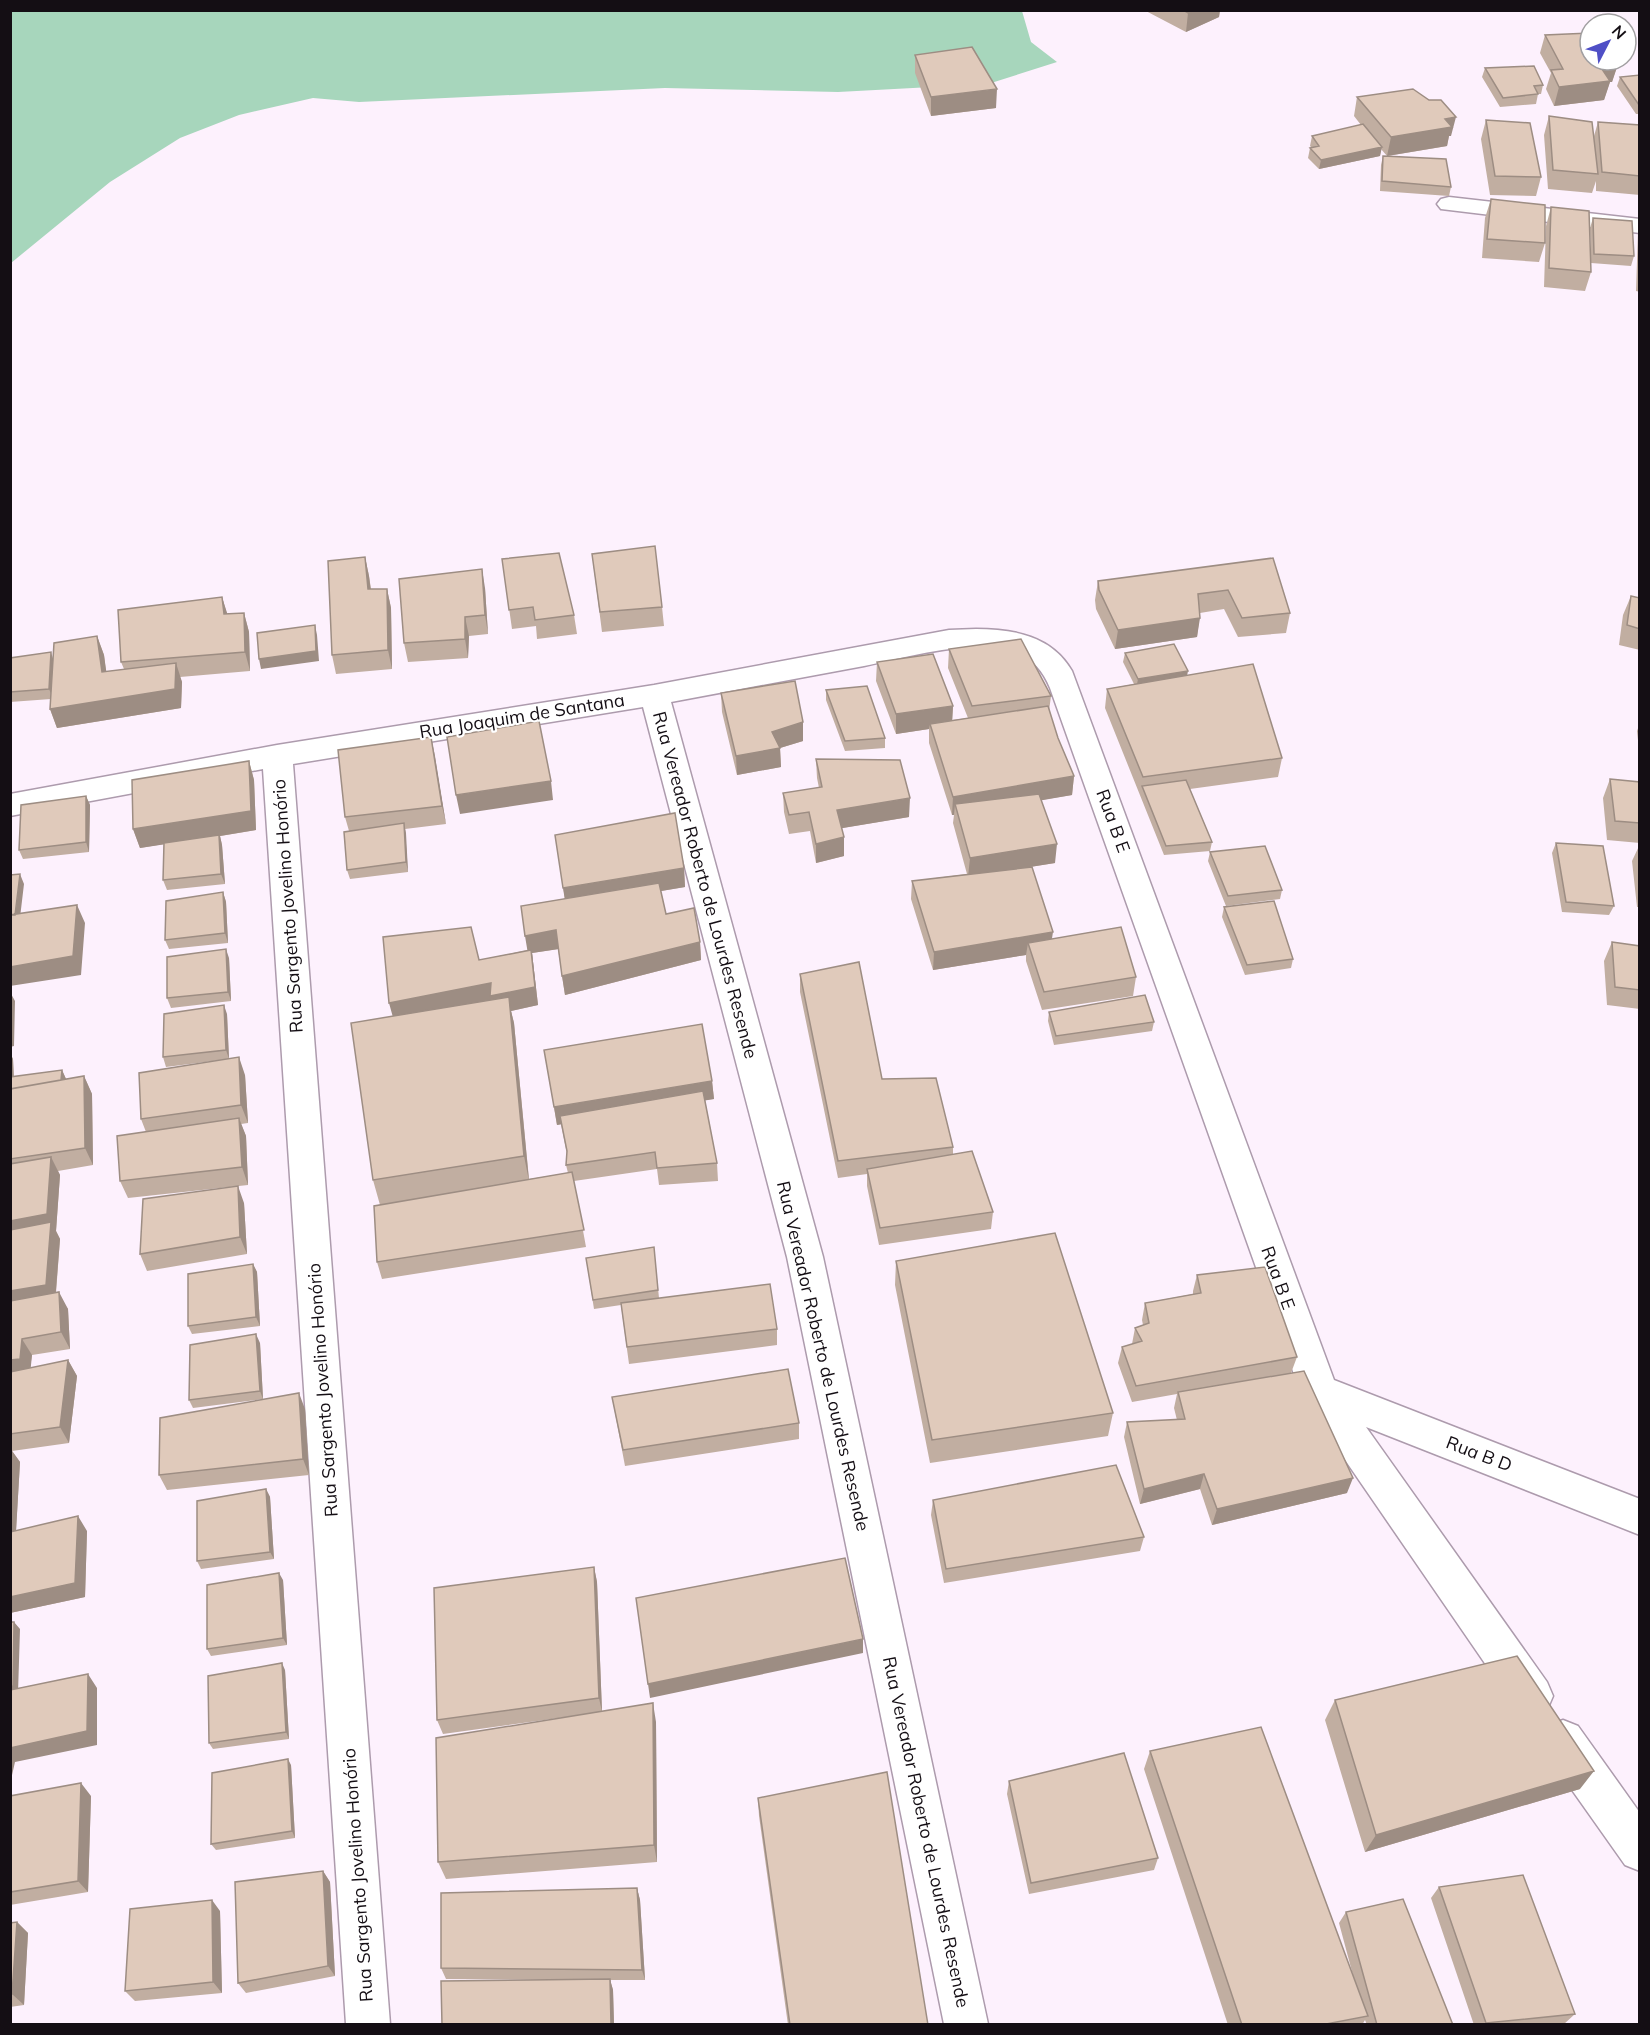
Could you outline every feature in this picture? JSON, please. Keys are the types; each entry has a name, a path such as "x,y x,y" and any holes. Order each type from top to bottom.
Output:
{"street":[{"path":"1449,204 1640,226"},
{"name":"Rua Joaquim de Santana","path":"10,806 278,756 654,695 949,640 995,637 1032,648"},
{"name":"Rua B E","path":"1032,648 1053,663 1065,688 1319,1391 1640,1850"},
{"name":"Rua Vereador Roberto de Lourdes Resende","path":"654,695 805,1257 966,2025"},
{"name":"Rua Sargento Jovelino Honório","path":"278,756 368,2025"},
{"name":"Rua B D","path":"1319,1391 1640,1517"}],"green space":[{"path":"11,11 1022,11 1031,42 1057,62 988,84 838,92 665,88 359,102 313,98 239,115 180,138 110,182 11,263"}],"building":[{"path":"1578,34 1578,72 1604,72 1610,81 1559,87 1551,70 1563,69 1545,35"},
{"path":"972,47 997,89 931,97 915,55"},
{"path":"1534,66 1543,85 1534,86 1538,94 1503,98 1485,68"},
{"path":"1640,75 1640,105 1639,105 1620,77"},
{"path":"1413,89 1429,100 1441,100 1456,117 1445,119 1452,127 1391,137 1357,97"},
{"path":"1549,116 1592,122 1598,174 1553,170"},
{"path":"1486,120 1530,123 1541,177 1495,176"},
{"path":"1598,122 1640,125 1640,176 1602,172"},
{"path":"1363,124 1382,147 1321,160 1310,148 1319,146 1312,136"},
{"path":"1383,156 1446,159 1451,187 1382,181"},
{"path":"1491,199 1545,205 1545,243 1487,239"},
{"path":"1551,207 1589,211 1591,272 1549,268"},
{"path":"1593,218 1632,221 1634,256 1594,254"},
{"path":"655,546 662,607 600,612 592,554"},
{"path":"559,553 574,615 535,620 533,607 509,610 502,559"},
{"path":"365,557 368,589 387,589 388,650 332,655 328,561"},
{"path":"1273,558 1290,613 1242,618 1228,590 1198,594 1200,618 1118,630 1099,590 1098,581"},
{"path":"482,569 485,615 465,617 465,639 404,643 399,579"},
{"path":"1631,596 1640,598 1640,629 1627,625"},
{"path":"222,597 224,614 244,613 245,652 121,662 118,610"},
{"path":"315,625 316,651 259,659 257,633"},
{"path":"97,636 102,672 176,663 175,689 50,709 54,643"},
{"path":"1021,639 1051,696 972,706 949,649"},
{"path":"1174,644 1188,671 1138,679 1125,653"},
{"path":"51,652 49,689 10,692 10,658"},
{"path":"933,654 953,706 896,714 877,662"},
{"path":"1253,664 1282,758 1143,777 1107,689"},
{"path":"795,681 803,722 772,732 780,748 736,756 721,693"},
{"path":"867,686 885,738 845,741 826,690"},
{"path":"1048,706 1074,776 953,797 930,724"},
{"path":"539,721 551,781 456,795 447,737"},
{"path":"431,737 442,806 345,817 338,750"},
{"path":"816,759 900,760 910,798 837,810 844,837 816,844 809,812 789,815 783,793 822,787"},
{"path":"249,761 251,811 133,829 132,780"},
{"path":"1610,779 1640,782 1640,823 1615,821"},
{"path":"1186,780 1212,842 1166,846 1142,786"},
{"path":"1039,794 1057,844 970,858 955,804"},
{"path":"86,796 86,842 19,850 21,805"},
{"path":"675,813 684,868 563,888 555,835"},
{"path":"404,823 406,862 347,870 344,832"},
{"path":"219,835 221,874 163,880 164,843"},
{"path":"1556,843 1603,846 1614,906 1566,902"},
{"path":"1265,846 1282,890 1228,896 1210,852"},
{"path":"1032,867 1053,932 934,952 912,881"},
{"path":"20,874 15,915 10,915 10,875"},
{"path":"659,883 666,914 694,908 700,942 562,976 556,930 525,936 521,906"},
{"path":"223,892 225,933 165,940 166,901"},
{"path":"1274,901 1293,959 1247,965 1224,907"},
{"path":"77,905 73,956 10,967 10,915"},
{"path":"471,927 479,960 531,950 535,987 490,996 491,983 389,1003 383,937"},
{"path":"1121,927 1136,977 1044,992 1028,943"},
{"path":"1612,942 1640,946 1640,990 1615,987"},
{"path":"226,949 228,992 167,998 167,957"},
{"path":"859,962 882,1079 936,1078 953,1147 838,1161 800,974"},
{"path":"1145,995 1154,1022 1056,1036 1049,1012"},
{"path":"509,997 524,1156 373,1180 351,1023"},
{"path":"224,1005 226,1050 163,1057 164,1014"},
{"path":"702,1024 712,1081 554,1107 544,1050"},
{"path":"239,1057 241,1105 141,1119 139,1073"},
{"path":"62,1070 61,1080 10,1089 10,1077"},
{"path":"84,1076 85,1148 10,1159 10,1089"},
{"path":"703,1091 717,1163 657,1168 655,1152 566,1165 567,1151 560,1116"},
{"path":"239,1118 242,1167 120,1181 117,1136"},
{"path":"972,1151 993,1212 880,1228 867,1169"},
{"path":"51,1157 47,1214 10,1221 10,1164"},
{"path":"572,1172 584,1230 377,1262 374,1206"},
{"path":"238,1186 240,1237 140,1254 143,1199"},
{"path":"51,1222 46,1285 10,1291 10,1230"},
{"path":"1055,1233 1113,1413 932,1440 896,1261"},
{"path":"654,1247 658,1290 593,1300 586,1258"},
{"path":"253,1264 256,1317 188,1326 188,1274"},
{"path":"1265,1267 1297,1357 1136,1386 1122,1347 1142,1341 1135,1328 1149,1323 1145,1303 1201,1293 1197,1275"},
{"path":"770,1284 777,1329 627,1347 621,1303"},
{"path":"59,1292 61,1332 22,1339 20,1359 10,1360 10,1301"},
{"path":"256,1334 260,1391 189,1400 190,1345"},
{"path":"68,1360 60,1427 10,1434 10,1372"},
{"path":"788,1369 799,1423 623,1450 612,1397"},
{"path":"1304,1371 1353,1478 1217,1509 1204,1474 1144,1489 1127,1422 1185,1419 1178,1392"},
{"path":"299,1393 303,1459 159,1475 160,1418"},
{"path":"1116,1465 1144,1537 946,1569 933,1500"},
{"path":"266,1489 270,1552 197,1561 197,1501"},
{"path":"78,1516 75,1583 10,1597 10,1532"},
{"path":"845,1558 863,1639 648,1684 636,1598"},
{"path":"594,1567 599,1698 437,1720 434,1588"},
{"path":"279,1573 283,1638 207,1649 207,1585"},
{"path":"10,1622 14,1622 13,1686 10,1687"},
{"path":"1517,1656 1594,1771 1376,1835 1335,1700"},
{"path":"282,1663 286,1732 209,1743 208,1676"},
{"path":"88,1674 87,1731 10,1748 10,1690"},
{"path":"653,1703 654,1845 438,1862 436,1738"},
{"path":"1261,1727 1368,2016 1321,2025 1242,2025 1150,1751"},
{"path":"1124,1753 1158,1858 1031,1883 1009,1781"},
{"path":"288,1759 292,1831 211,1844 212,1773"},
{"path":"887,1772 928,2025 790,2025 758,1798"},
{"path":"81,1783 78,1881 10,1892 10,1796"},
{"path":"323,1871 328,1966 238,1983 235,1882"},
{"path":"1523,1875 1575,2014 1486,2023 1439,1887"},
{"path":"637,1888 642,1970 441,1968 441,1893"},
{"path":"1403,1899 1453,2025 1377,2025 1346,1912"},
{"path":"212,1900 213,1982 125,1991 130,1909"},
{"path":"17,1922 12,1994 10,1994 10,1923"},
{"path":"610,1979 611,2025 442,2025 441,1981"}]}
